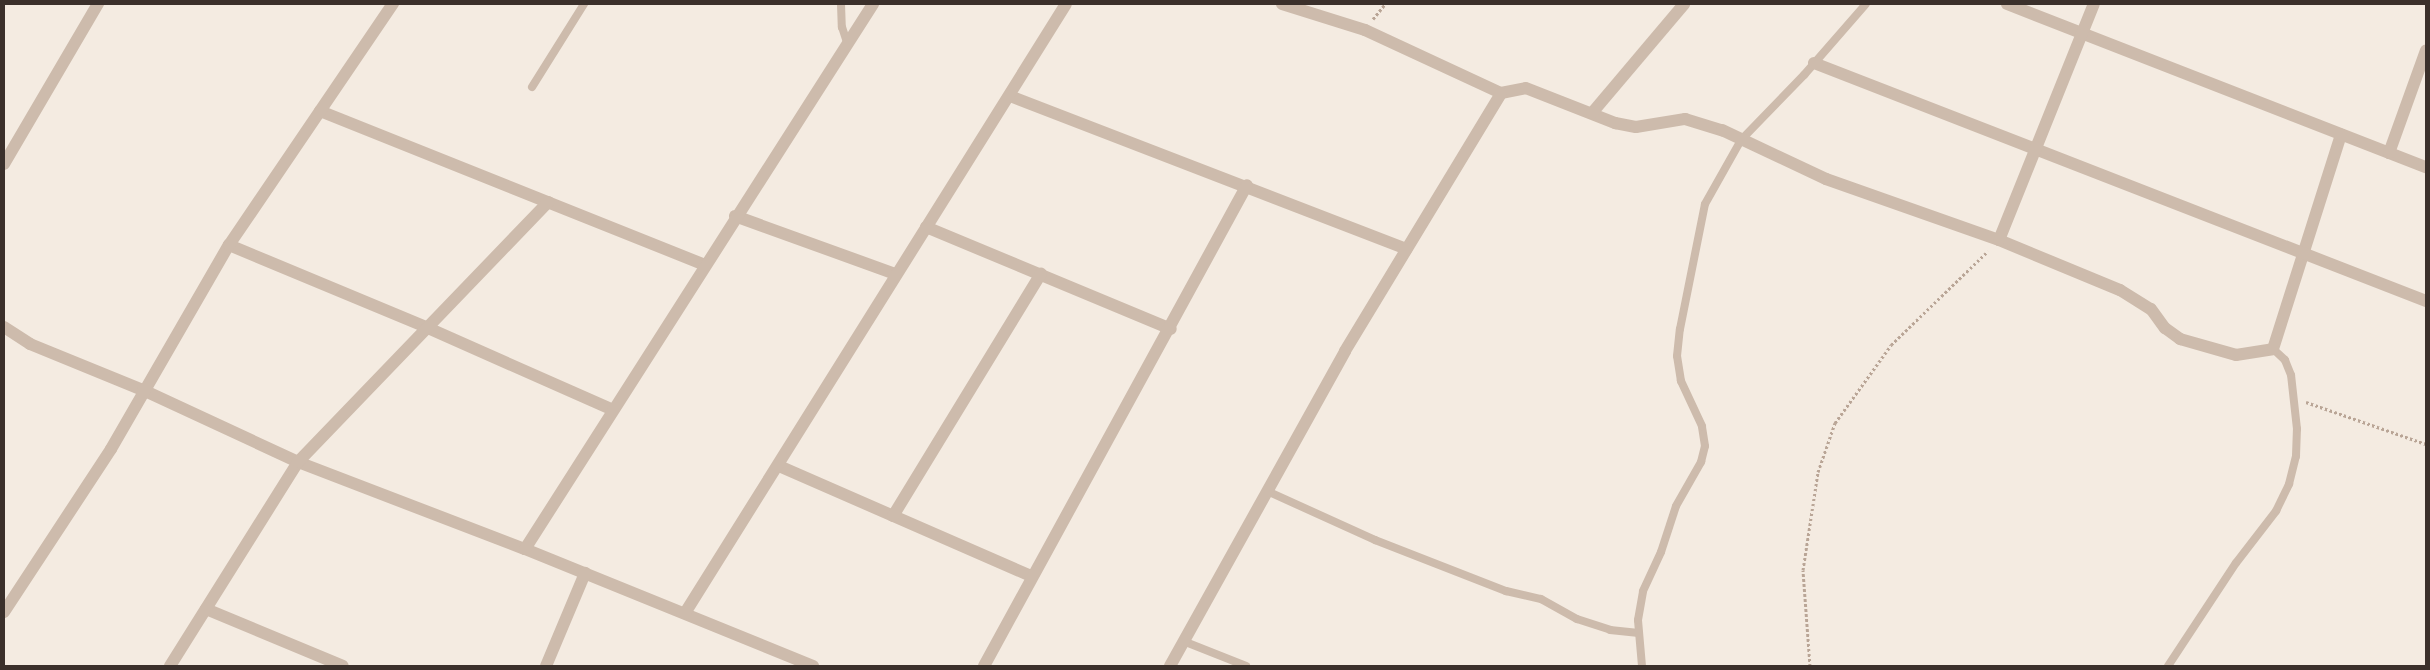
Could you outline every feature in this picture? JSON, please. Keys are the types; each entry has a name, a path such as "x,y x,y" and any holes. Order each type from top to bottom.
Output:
{"street":[{"path":"4,164 9,143 98,4"},
{"path":"4,612 111,449 143,390 229,245 392,4"},
{"path":"525,549 735,216 873,4"},
{"path":"685,613 779,466 895,274 1010,96 1066,4"},
{"path":"1282,4 1365,30 1501,93 1526,88 1636,128 1685,119 1722,130 1826,179 1999,240 2120,290 2151,309 2165,328 2180,339 2236,355 2273,349 2341,135"},
{"path":"1592,113 1684,4"},
{"path":"2007,4 2426,168"},
{"path":"1999,240 2033,150 2094,4"},
{"path":"2389,153 2426,50"},
{"path":"1814,63 2033,150 2426,301"},
{"path":"1170,666 1345,350 1501,93"},
{"path":"1010,96 1247,185 1407,249"},
{"path":"320,111 704,265"},
{"path":"984,666 1031,576 1171,329 1247,185"},
{"path":"170,666 298,462 548,202"},
{"path":"735,216 895,274"},
{"path":"926,227 1171,329"},
{"path":"229,245 428,328 612,410"},
{"path":"893,516 1041,274"},
{"path":"4,327 30,344 143,390 298,462 525,549 813,666"},
{"path":"779,466 1031,576"},
{"path":"546,666 585,573"},
{"path":"206,610 343,666"}],"lane":[{"path":"532,87 584,4"},
{"path":"841,4 842,27 848,45"},
{"path":"1642,666 1639,633 1643,591 1661,552 1676,506 1704,454 1702,426 1681,381 1678,342 1702,216 1710,193 1741,140 1814,63 1866,4"},
{"path":"2168,666 2236,563 2284,498 2296,456 2294,398 2289,367 2273,349"},
{"path":"1267,491 1392,547 1506,591 1536,597 1577,620 1610,630 1639,633"},
{"path":"1183,641 1246,666"}],"path":[{"path":"1810,666 1802,570 1818,472 1835,423 1891,345 1999,240"},
{"path":"2294,398 2426,444"}]}
